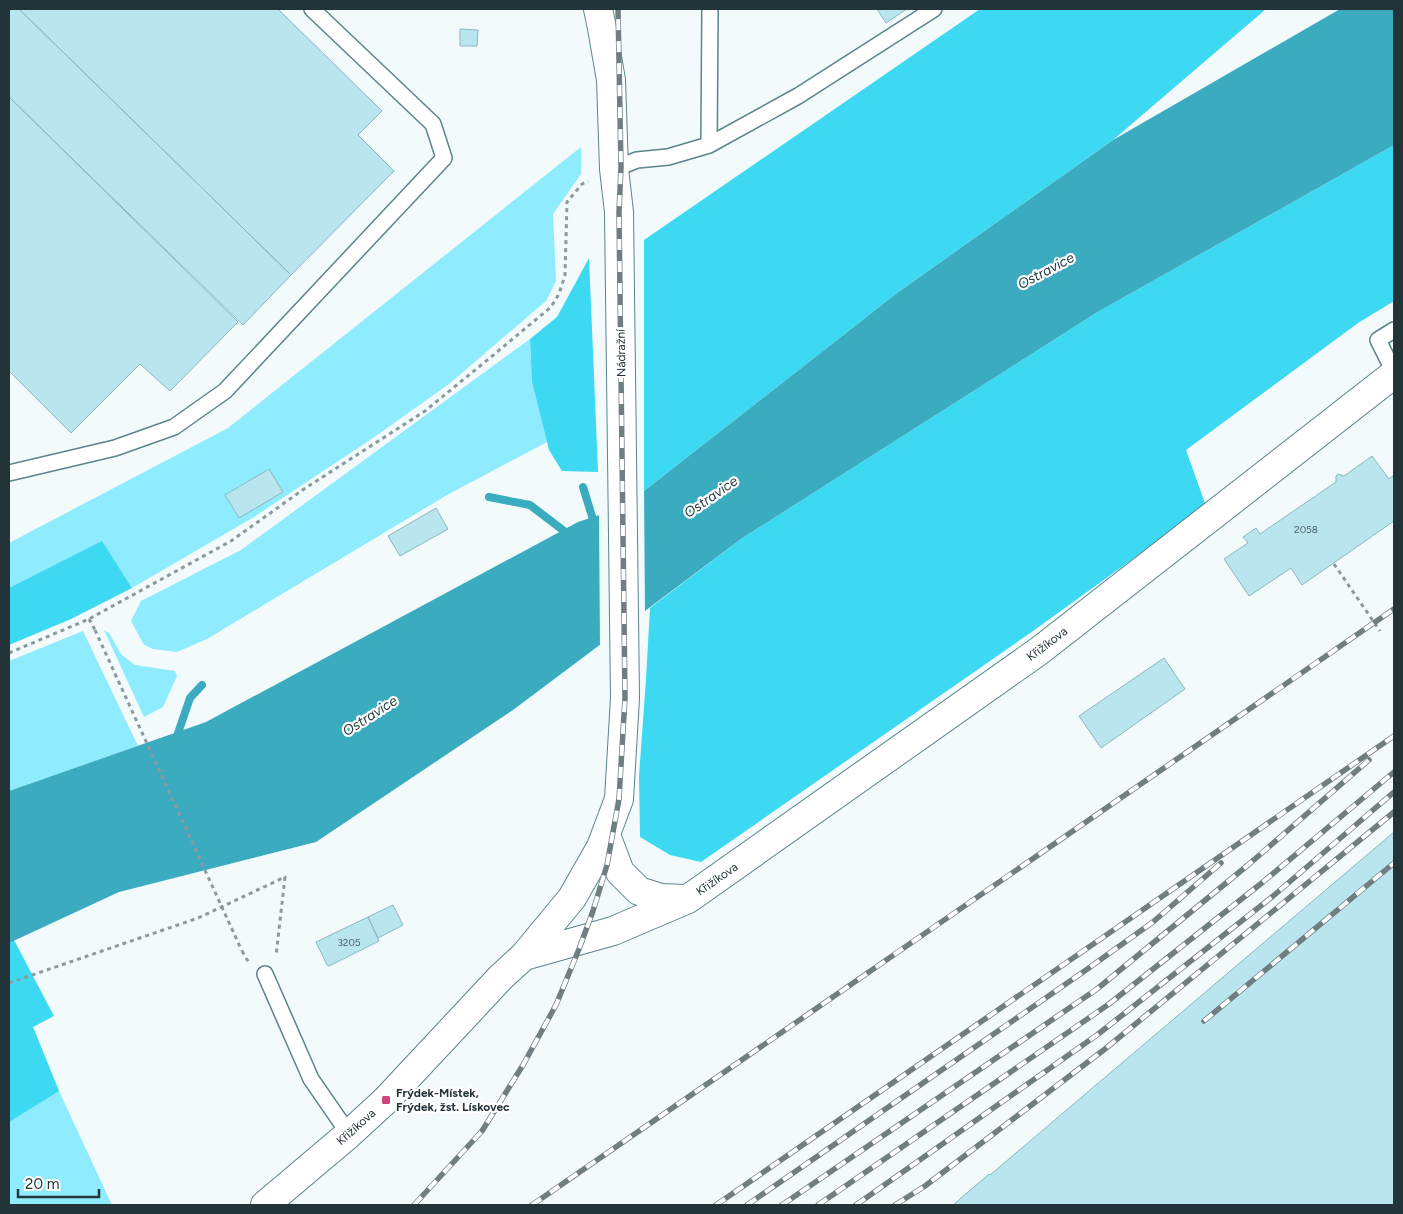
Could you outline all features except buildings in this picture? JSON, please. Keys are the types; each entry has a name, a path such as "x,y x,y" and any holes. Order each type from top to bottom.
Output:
{"street":[{"name":"Nádražní","path":"598,9 610,80 614,169 619,212 625,698"},
{"name":"Křižíkova","path":"524,956 613,931 688,899 1039,651 1394,373"},
{"name":"Křižíkova","path":"265,1205 386,1100 501,976 524,956 572,898 601,847 619,799 625,698"},
{"name":"Křižíkova","path":"606,835 620,872 639,891 661,898 688,899"}],"lane":[{"path":"9,473 115,448 174,427 225,391 444,158 433,124 312,9"},
{"path":"709,145 710,9"},
{"path":"614,169 637,160 668,157 709,145 798,96 934,9"},
{"path":"1394,330 1378,340 1394,373"},
{"path":"265,974 311,1079 349,1134"}],"path":[{"path":"9,653 89,619 231,541 304,489 425,411 551,307 559,294 565,275 567,202 582,184 614,169"},
{"path":"1334,564 1380,631"},
{"path":"89,619 242,951"},
{"path":"9,983 198,918 285,878 276,960 265,974"}],"shaded area":[{"path":"980,9 1266,9 1113,140 897,293 644,491 644,240"},
{"path":"1394,145 1394,301 1358,323 1186,450 1206,506 1033,631 701,862 670,855 640,837 639,776 650,608 741,539 1096,313"},
{"path":"581,147 581,174 553,214 556,281 546,301 449,384 373,438 254,517 132,588 102,542 9,588 9,543 228,428"},
{"path":"589,258 598,472 562,471 549,450 532,382 530,339 557,317"},
{"path":"530,339 532,382 547,442 447,495 207,639 177,652 153,649 144,645 131,621 141,601 241,550"},
{"path":"102,541 132,588 71,619 9,645 9,588"},
{"path":"104,630 109,633 121,654 135,665 175,671 177,676 163,707 144,717"},
{"path":"83,631 138,746 9,791 9,661"},
{"path":"14,940 54,1016 33,1027 59,1091 9,1122 9,943"},
{"path":"33,1027 59,1091 112,1205 9,1205 9,1039"}],"water":[{"name":"Ostravice","path":"1340,9 1394,9 1394,145 1096,313 741,539 513,710 316,842 119,892 9,943 9,791 206,722 578,522 599,515 644,491 897,293 1113,140"}],"pier":[{"path":"644,489 645,615 600,648 599,512"}],"waterway":[{"path":"583,487 595,526"},
{"path":"489,497 530,505 572,537"},
{"path":"176,739 190,698 202,685"}],"railway":[{"path":"414,1205 482,1131 523,1065 556,1005 593,911 607,865 619,799 625,698 618,9"},
{"path":"532,1205 1394,609"},
{"path":"716,1205 1394,736"},
{"path":"782,1205 1097,989 1248,865 1369,760"},
{"path":"818,1205 1109,1004 1263,882 1394,772"},
{"path":"856,1205 1097,1035 1272,897 1394,792"},
{"path":"895,1205 925,1186 1105,1049 1394,812"},
{"path":"747,1205 1153,922 1221,863"},
{"path":"1204,1021 1394,863"}],"place":[{"name":"Frýdek-Místek, Frýdek, žst. Lískovec","path":"386,1100"}]}
